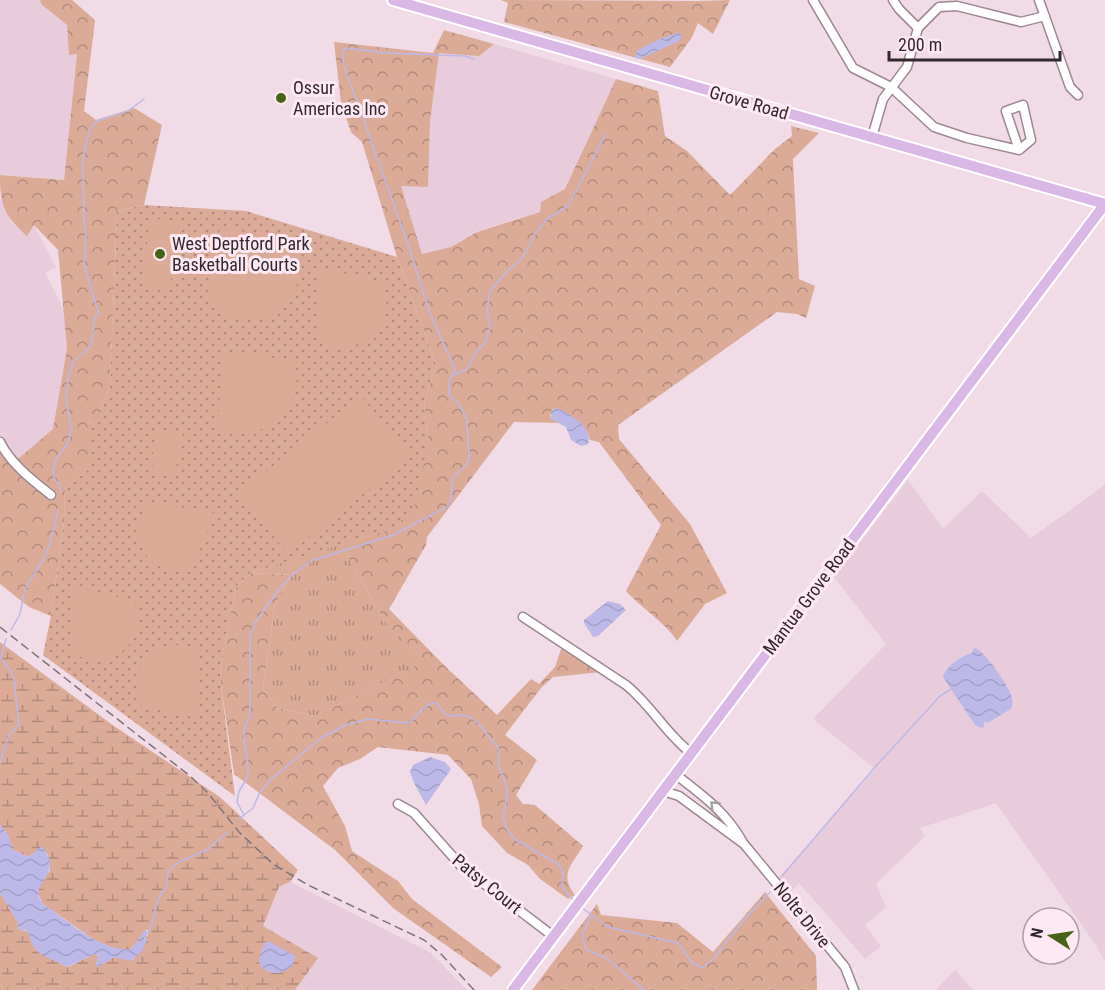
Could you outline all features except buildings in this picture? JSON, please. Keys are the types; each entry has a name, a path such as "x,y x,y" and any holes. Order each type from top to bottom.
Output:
{"main road":[{"name":"Grove Road","path":"393,0 415,3 649,74 1105,204"},
{"name":"Mantua Grove Road","path":"513,990 1105,204"}],"street":[{"path":"813,0 853,68 891,87 934,127 967,138 1019,150"},
{"path":"894,0 898,9 918,28"},
{"path":"1039,0 1070,87 1078,95"},
{"path":"872,137 883,99 907,67 918,28 939,8 957,6 1021,22 1044,16"},
{"path":"1023,105 1031,140 1019,150 1006,111 1023,105"},
{"path":"0,442 4,451 26,475 51,495"},
{"path":"523,617 627,685 638,694 681,746 691,753"},
{"name":"Nolte Drive","path":"675,774 717,807 744,844 845,967 854,990"},
{"name":"Nolte Drive","path":"663,791 680,796 744,844"},
{"name":"Patsy Court","path":"398,804 414,813 462,867 553,936"}],"shaded area":[{"path":"0,0 40,0 41,4 67,25 69,55 77,54 64,180 0,175"},
{"path":"494,44 616,79 565,189 541,202 540,212 477,231 451,247 422,254 401,186 428,186 430,122 439,52 479,56"},
{"path":"0,198 12,223 27,235 34,225 56,267 45,273 64,310 67,348 53,429 20,457 9,463 0,452"},
{"path":"908,480 943,529 982,491 1031,538 1105,485 1105,962 1081,924 1081,906 1069,906 996,803 920,828 925,836 876,884 886,907 865,925 881,946 865,959 799,883 785,897 774,883 875,769 813,719 886,644 834,577"},
{"path":"291,881 431,953 467,990 295,990 297,988 263,926 279,887"},
{"path":"955,970 973,990 936,990"}],"green space":[{"path":"40,0 72,0 95,20 84,111 96,120 134,108 162,125 144,205 117,211 110,386 101,408 89,423 89,469 65,488 64,522 51,616 29,607 0,584 0,452 10,463 53,429 67,348 58,250 34,225 27,236 13,222 2,202 0,185 0,175 64,180 77,54 69,55 67,25 41,4"},
{"path":"501,0 730,0 713,34 698,23 691,39 670,67 504,22 508,3"},
{"path":"444,30 494,44 479,56 439,53 430,122 428,187 401,186 422,254 451,247 477,232 540,212 541,202 565,189 616,79 658,91 665,136 687,151 730,195 775,149 792,136 791,126 819,133 793,159 799,279 815,286 806,318 797,314 777,312 618,425 619,439 690,524 727,593 705,604 677,641 666,627 626,591 661,525 599,442 590,440 585,428 576,420 553,409 551,419 559,423 514,422 427,537 426,545 389,609 497,715 531,679 539,684 555,667 562,646 601,672 553,677 541,688 505,735 537,760 516,795 523,804 535,805 583,846 567,876 570,888 575,895 568,899 540,879 528,865 507,853 482,826 479,804 471,779 448,755 378,747 360,759 338,768 323,786 345,826 352,851 398,881 412,899 502,967 491,977 393,908 335,850 234,774 220,678 222,656 236,587 250,573 291,575 275,605 263,689 277,708 315,716 423,662 384,620 341,544 391,529 428,444 424,402 436,365 397,257 362,142 351,132 341,103 334,42 433,53"},
{"path":"144,205 246,211 397,257 436,365 424,402 428,444 414,510 391,529 250,573 236,587 222,656 220,678 235,796 43,655 51,616 64,522 65,488 89,469 89,423 101,408 110,386 117,211"},
{"name":"West Deptford Park Basketball Courts","path":"150,218 179,222 170,290 142,286"},
{"path":"220,227 292,241 299,262 298,281 291,297 278,310 262,318 244,320 226,314 208,301"},
{"path":"319,268 383,282 386,298 385,313 380,326 371,336 347,347 332,347 317,342"},
{"path":"224,351 295,361 297,378 294,394 287,408 277,420 265,428 234,433 217,428"},
{"path":"361,396 410,457 288,554 239,493"},
{"path":"158,429 183,434 174,477 152,473 151,463"},
{"path":"149,502 215,513 191,571 176,572 163,568 144,552 139,528 142,515"},
{"path":"341,544 384,620 424,662 315,716 277,708 263,689 275,605 291,575 250,573"},
{"path":"74,587 135,601 138,616 137,629 132,641 114,657 101,660 88,659 74,654"},
{"path":"0,642 114,726 220,797 298,870 291,881 279,887 263,926 318,958 295,990 0,990 0,893 17,921 18,929 28,932 37,951 68,967 94,954 98,956 96,965 98,967 114,957 133,960 147,940 144,938 148,935 148,930 130,950 117,949 97,942 43,904 38,894 39,886 50,870 48,854 36,852 28,857 13,850 6,832 0,825"},
{"path":"178,645 200,651 200,719 139,705 136,683 143,664 157,651"},
{"path":"765,892 816,956 817,990 532,990 597,904 601,915 677,923 713,952"}],"water":[{"path":"677,33 682,35 679,41 640,59 635,58 636,51"},
{"path":"556,408 573,417 584,427 589,438 588,444 581,446 571,440 566,427 551,419 551,411"},
{"path":"608,601 620,604 626,610 598,636 593,637 584,620"},
{"path":"974,648 983,654 996,669 1012,700 1012,708 988,723 984,722 984,727 981,728 975,725 943,677 955,662 972,653"},
{"path":"430,757 445,762 451,769 426,805 410,772 413,765"},
{"path":"0,825 6,832 13,850 28,857 42,846 48,857 50,865 48,873 39,890 39,897 43,904 85,934 108,946 131,949 144,931 150,931 144,938 147,940 141,952 131,961 114,957 98,967 96,965 98,956 94,954 67,967 36,950 26,931 18,930 17,921 0,893"},
{"path":"268,941 295,956 289,969 276,973 263,969 259,957 264,943"}],"waterway":[{"path":"244,815 237,802 239,791 248,777 244,731 250,713 250,635 255,623 279,589 293,574 313,560 391,536 447,507 451,499 453,477 467,464 469,458 467,420 459,404 450,396 449,390 449,382 455,369 429,311 408,244 343,63 343,51 346,48 386,53 465,56 474,59"},
{"path":"60,492 60,486 55,480 53,471 56,459 68,443 71,428 66,398 68,379 74,360 87,351 91,345 95,318 99,313 84,262 86,237 83,160 86,143 90,129 97,121 128,111 144,99"},
{"path":"455,375 467,369 476,352 486,342 490,327 487,311 490,291 507,271 522,259 535,234 547,219 568,206 606,134"},
{"path":"11,630 20,614 25,589 44,558 51,541 58,510"},
{"path":"0,762 9,735 19,724 14,680 11,671 1,658 6,639"},
{"path":"782,876 876,766 940,696 951,689"},
{"path":"239,819 253,808 260,792 271,779 321,738 346,725 368,719 408,723 427,706 436,703 447,715 464,715 471,718 497,746 499,767 508,791 503,817 507,830 516,840 558,864 563,871 562,887 575,902"},
{"path":"149,932 171,868 207,850 227,832"},
{"path":"581,907 608,927 678,943 692,963 702,968 714,958 743,921 770,892"},
{"path":"591,915 582,936 587,950 608,959 644,990"}],"railway":[{"path":"0,627 190,776 208,793 239,832 273,864 308,885 424,940 442,955 474,990"}],"place":[{"name":"Ossur Americas Inc","path":"281,98"},
{"name":"West Deptford Park Basketball Courts","path":"160,254"}]}
